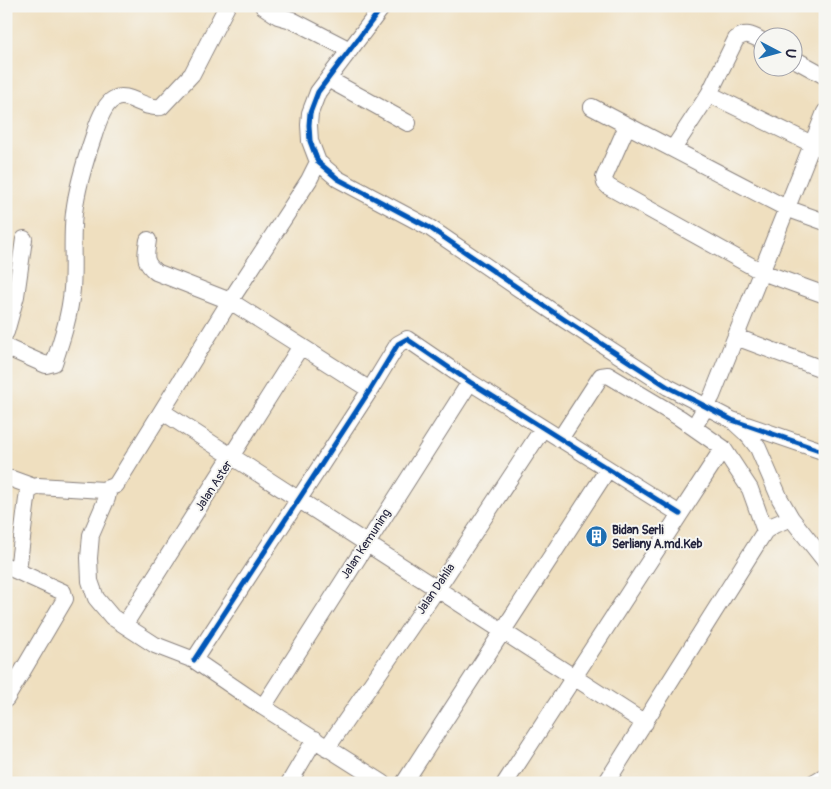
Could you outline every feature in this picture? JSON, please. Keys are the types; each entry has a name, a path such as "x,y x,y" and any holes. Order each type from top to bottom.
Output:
{"street":[{"path":"6,346 46,365 54,363 64,333 72,290 74,213 80,177 100,117 112,99 121,97 155,108 161,107 192,74 227,6"},
{"path":"264,6 278,16 292,20 350,50"},
{"path":"383,6 318,92 310,113 309,125 310,141 318,162 338,179 430,228 653,378 732,420 825,452"},
{"path":"673,149 709,94 736,39 742,34 754,36"},
{"path":"804,64 825,76"},
{"path":"328,80 408,123"},
{"path":"709,94 818,146"},
{"path":"592,107 786,208 825,222"},
{"path":"694,427 707,408 786,208 818,146 825,112"},
{"path":"627,126 604,178 608,187 762,272 825,295"},
{"path":"6,699 65,599 63,592 12,568 28,491 38,486 103,490 116,485 230,301 309,180 318,162"},
{"path":"6,332 16,296 24,239"},
{"path":"148,240 146,256 148,266 156,272 230,301 370,390"},
{"path":"736,337 825,370"},
{"path":"194,660 398,344 406,339 470,382 680,514"},
{"name":"Jalan Aster","path":"125,624 301,346"},
{"path":"560,439 601,376 608,375 694,427 723,448 750,488 765,531"},
{"name":"Jalan Kemuning","path":"262,707 470,382"},
{"path":"162,412 645,723"},
{"path":"732,420 748,435 758,448 780,499 791,518 825,561"},
{"name":"Jalan Dahlia","path":"289,783 437,589 543,428"},
{"path":"505,783 723,448"},
{"path":"404,783 608,469"},
{"path":"6,479 12,479 34,487"},
{"path":"109,488 107,498 91,535 89,558 90,581 96,598 112,617 155,645 194,660 262,707 383,783"},
{"path":"606,783 765,531 791,518"},
{"path":"813,783 825,776"}],"cycle path":[{"path":"383,6 318,92 310,113 309,125 310,141 318,162 338,179 430,228 565,320 668,387 732,420 825,452"},
{"path":"194,660 398,344 407,339 470,382 680,514"}],"place":[{"name":"Bidan Serli Serliany A.md.Keb","path":"596,537"}]}
